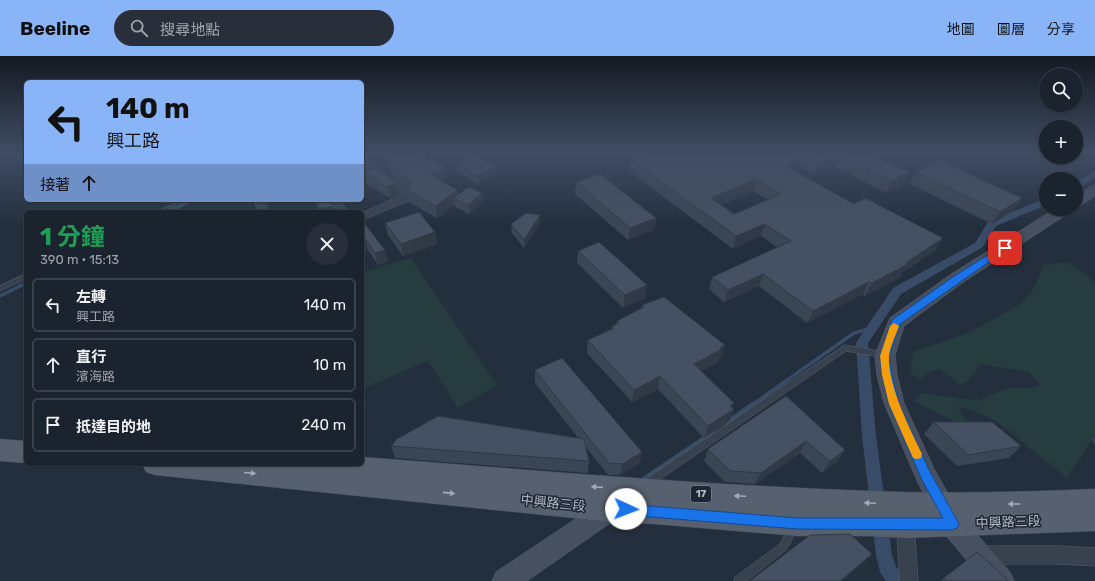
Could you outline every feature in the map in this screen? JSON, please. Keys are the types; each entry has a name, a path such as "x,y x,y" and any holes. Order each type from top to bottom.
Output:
{"main road":[{"path":"0,438 24,441"},
{"path":"0,450 24,452"},
{"name":"中興路三段","path":"175,466 612,509 797,523 905,524 947,514 1032,504 1095,502"},
{"name":"中興路三段","path":"333,466 638,490 863,503 905,524"},
{"name":"中興路三段","path":"947,514 1095,518"}],"street":[{"path":"364,216 404,199 407,195 395,183 386,178"},
{"path":"1083,198 1095,190"},
{"path":"1001,581 947,514 926,476 894,404 884,356 896,323 956,279 1054,216"},
{"path":"505,581 638,490"},
{"path":"905,524 909,581"},
{"path":"979,555 1059,555 1095,557"}],"lane":[{"path":"164,210 181,202"},
{"path":"0,288 24,277"},
{"path":"638,490 844,348 884,356"},
{"path":"740,581 783,547 797,523"}],"green space":[{"path":"411,258 497,385 458,408 428,361 364,388 364,271"},
{"path":"1068,262 1094,281 1095,284 1095,435 1067,478 996,421 958,406 970,429 913,401 922,393 979,401 1004,389 1035,387 1041,384 1028,372 981,364 970,379 960,385 940,369 931,371 919,380 910,372 913,352 968,333 1019,305 1033,290 1043,265"}],"building":[{"path":"372,178 389,178 396,183 387,187"},
{"path":"405,178 436,178 457,190 436,206 407,190 411,184"},
{"path":"590,178 604,178 656,218 630,228 576,182"},
{"path":"655,178 807,178 854,204 865,198 943,238 906,263 908,264 813,311 763,274 728,290 712,277 791,241 765,224 736,236","holes":["756,179 781,194 734,214 711,198"]},
{"path":"885,178 899,178 892,181"},
{"path":"928,178 977,178 1022,198 1000,212"},
{"path":"469,187 482,193 468,205 453,198"},
{"path":"317,202 330,202 333,206 322,208"},
{"path":"419,212 435,232 401,244 385,223"},
{"path":"526,213 540,215 524,240 511,224"},
{"path":"364,223 385,250 375,253 365,238"},
{"path":"599,242 647,285 625,295 578,251"},
{"path":"664,297 725,345 720,348 722,349 694,364 734,403 730,406 734,409 708,426 660,376 634,390 588,340 614,328 612,326 619,323 617,321 644,307 642,305"},
{"path":"562,358 642,452 622,464 609,463 535,370"},
{"path":"786,396 845,450 830,461 806,441 761,473 730,471 708,449"},
{"path":"438,416 584,439 589,461 391,446 397,439"},
{"path":"934,422 992,422 1021,446 968,455"},
{"path":"850,534 872,554 840,581 750,581 810,535"},
{"path":"977,552 1009,581 947,581 944,578"}],"waterway":[{"path":"1083,182 1089,178"},
{"path":"173,210 189,202"},
{"path":"899,581 889,572 884,555 869,436 862,343 897,291 979,245 992,224 1039,204"},
{"path":"0,296 24,284"},
{"path":"752,405 854,333 872,328"},
{"path":"726,423 753,404"},
{"path":"642,480 713,432"}],"slow traffic":[{"path":"894,326 884,356 887,375 894,404 917,454"}],"route":[{"path":"626,509 797,523 868,523 906,525 952,524 926,476 894,404 884,356 896,323 956,279 1005,248"}]}
